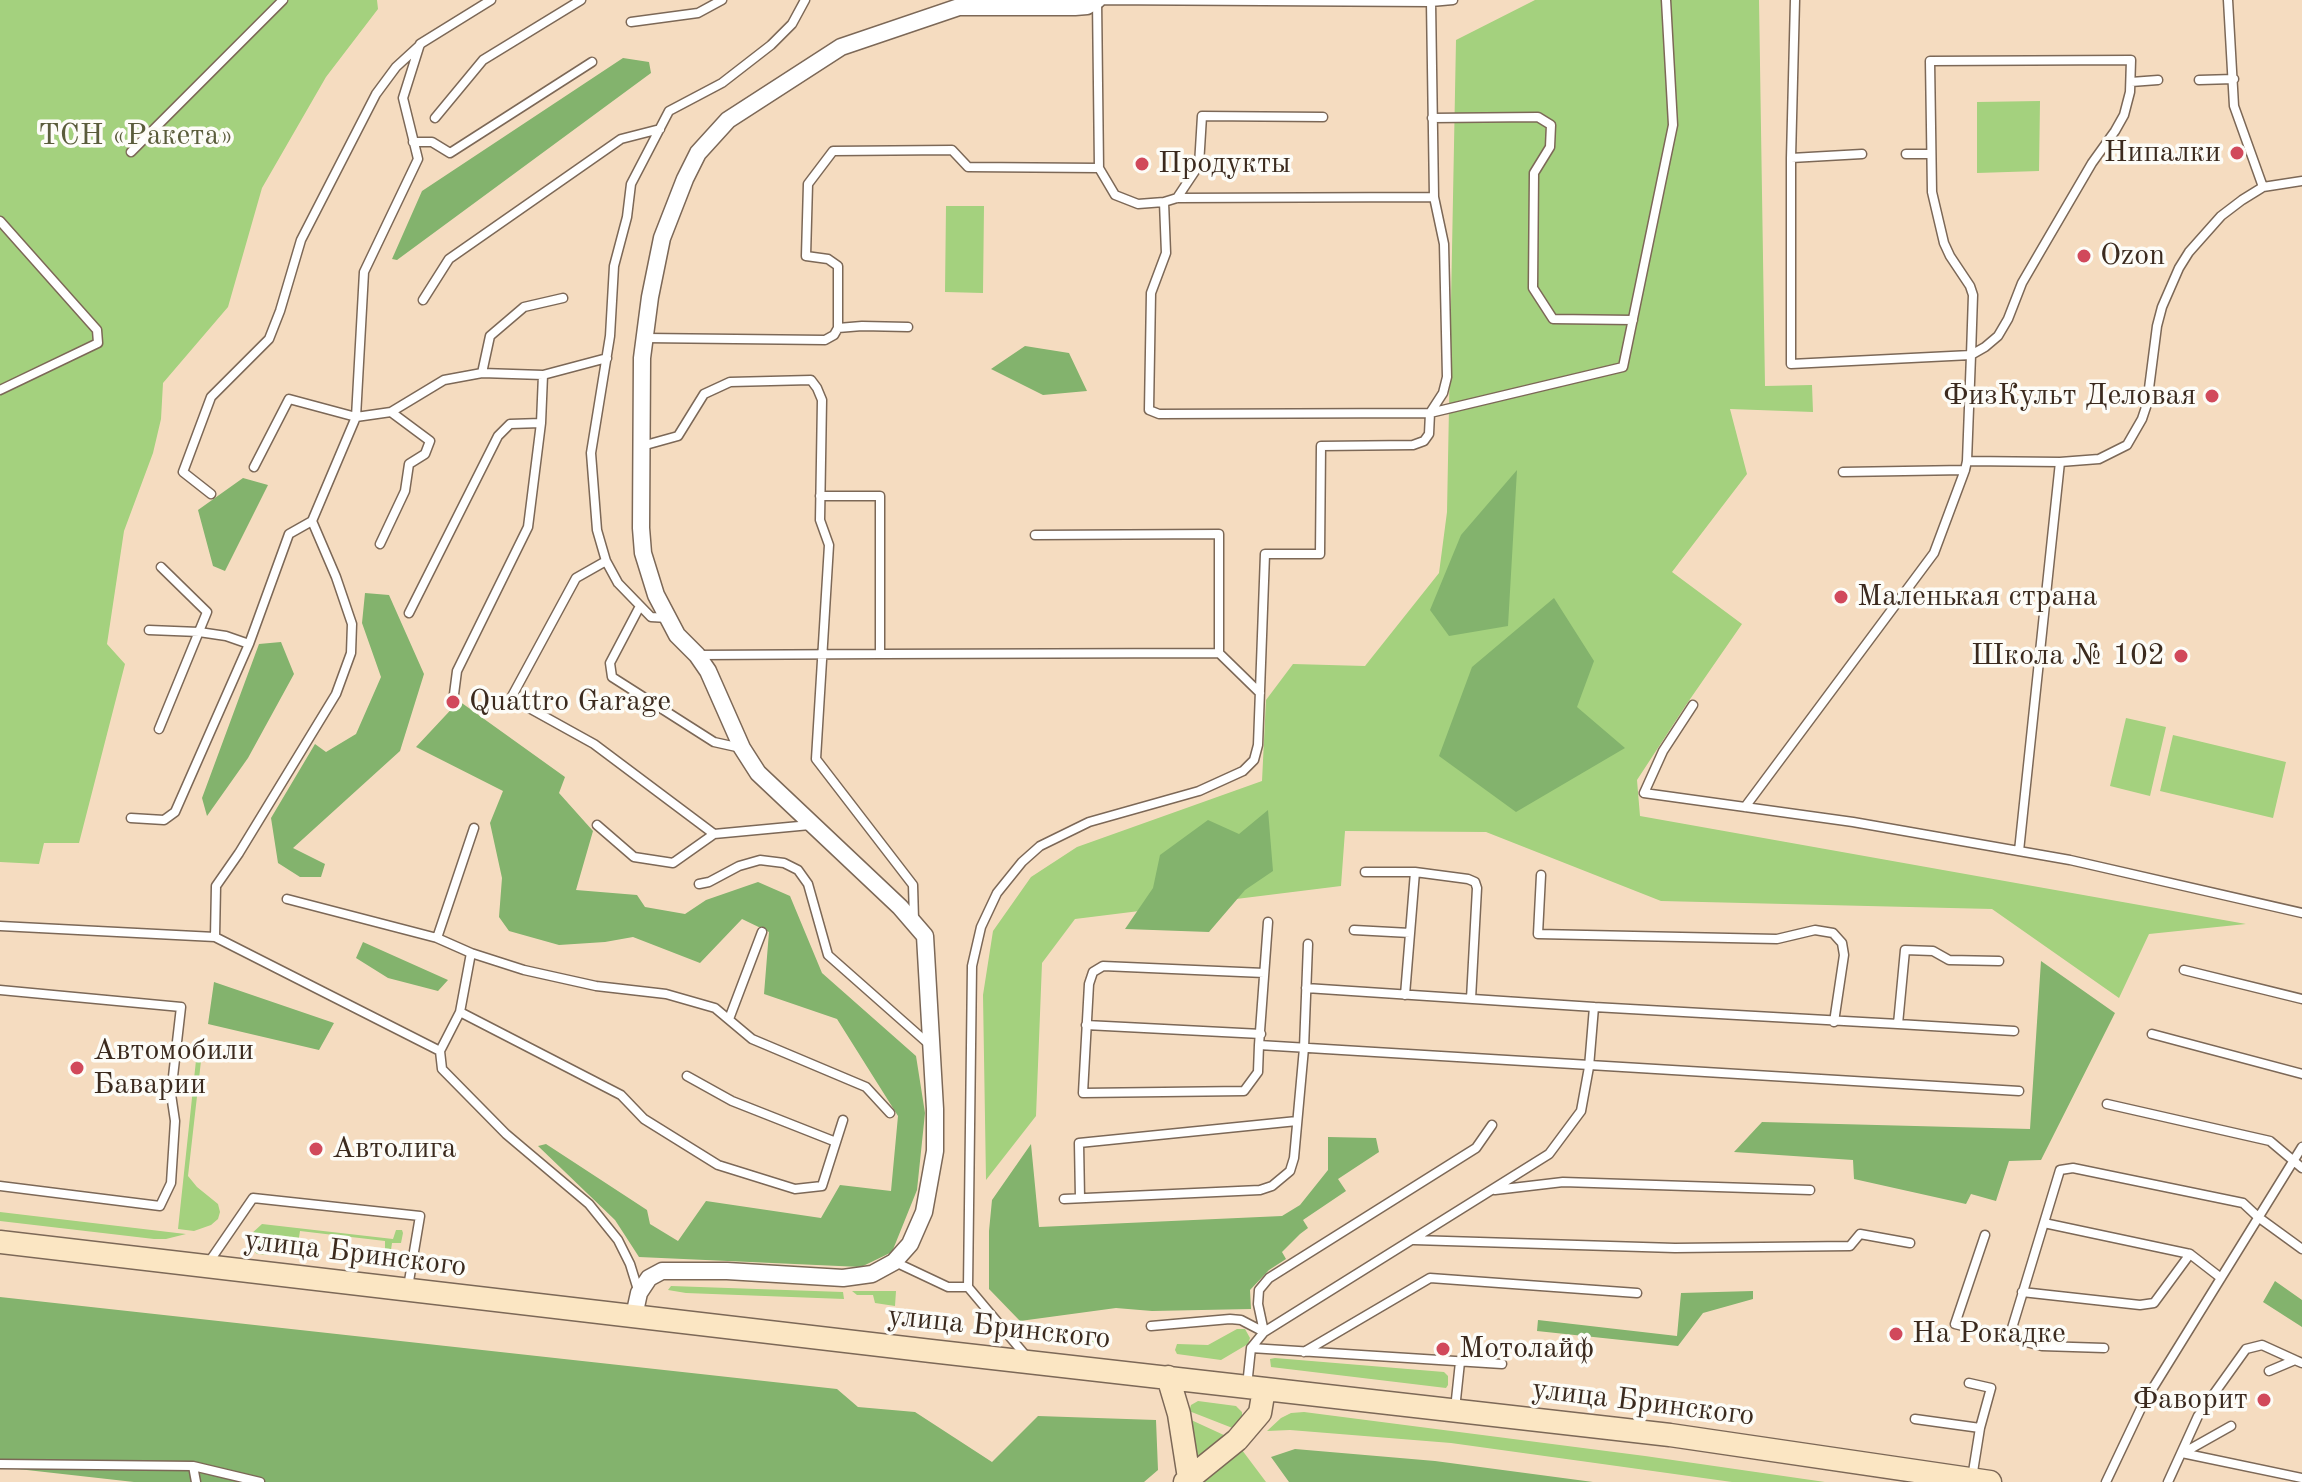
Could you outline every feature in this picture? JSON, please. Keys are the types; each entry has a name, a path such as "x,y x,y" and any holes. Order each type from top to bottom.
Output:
{"main road":[{"name":"улица Бринского","path":"0,1242 1670,1435 1981,1480"},
{"path":"1168,1377 1179,1414 1187,1480"},
{"path":"1187,1480 1237,1440 1260,1413 1256,1388"}],"street":[{"path":"634,1316 639,1293 649,1278 662,1271 727,1271 843,1278 872,1274 894,1262 910,1244 924,1212 935,1151 925,936 900,907 758,773 742,748 708,671 677,635 668,619 656,595 643,553 642,358 662,238 698,153 728,120 841,47 959,7 1075,7 1087,6 1097,0"}],"lane":[{"path":"131,152 283,0"},
{"path":"211,494 183,472 211,397 269,339 301,240 376,94 396,67 420,44 491,0"},
{"path":"435,118 483,60 581,0"},
{"path":"631,22 698,13 722,0"},
{"path":"668,619 651,617 618,583 606,561 597,530 591,453 610,336 614,266 627,217 631,184 669,111 722,83 771,45 792,24 805,0"},
{"path":"1434,197 1177,198 1138,204 1115,195 1099,168 1097,0 1453,0"},
{"path":"1164,202 1166,253 1151,293 1149,410 1159,414 1430,413 1623,367 1673,125 1666,0"},
{"path":"1745,807 1934,553 1966,465 1971,355 1973,295 1950,256 1939,228 1932,192 1930,61 2131,60 2131,82 2124,115 2092,163 2022,283 1998,336 1985,347 1971,355 1791,364 1795,0"},
{"path":"2228,0 2234,106 2263,187"},
{"path":"1031,1362 968,1287 972,966 981,927 997,893 1022,862 1040,846 1089,822 1199,791 1243,771 1254,760 1258,745 1265,554 1320,554 1321,446 1413,445 1424,441 1429,434 1430,413 1443,393 1447,377 1444,244 1434,197 1431,2"},
{"path":"131,818 164,820 175,812 249,644 289,534 312,521 356,417 364,272 418,159 403,98 420,44"},
{"path":"413,142 432,142 450,153 592,62"},
{"path":"2199,80 2234,79"},
{"path":"2131,82 2158,80"},
{"path":"1177,198 1199,165 1202,116 1323,117"},
{"path":"1432,118 1538,117 1551,125 1550,147 1534,173 1533,288 1553,319 1633,320"},
{"path":"423,300 449,259 621,139 660,129"},
{"path":"645,338 825,340 834,335 838,328 838,266 828,259 806,256 808,184 833,151 952,150 968,167 1099,168"},
{"path":"1791,158 1862,154"},
{"path":"1906,154 1931,154"},
{"path":"1843,472 2099,459 2127,445 2147,404 2157,326 2179,268 2221,216 2263,187 2302,181"},
{"path":"0,221 97,330 98,343 0,390"},
{"path":"482,373 490,336 524,307 563,298"},
{"path":"838,328 908,327"},
{"path":"254,467 289,399 356,417 391,412 444,380 482,373 543,375 607,358"},
{"path":"453,702 457,671 528,527 541,423 543,375"},
{"path":"642,446 678,436 704,394 730,382 811,380 817,388 822,400 820,520 829,545 816,759 913,885 914,923"},
{"path":"380,544 405,491 409,464 425,454 430,441 391,412"},
{"path":"409,613 498,436 510,424 541,423"},
{"path":"2019,851 2060,462"},
{"path":"820,496 880,496 880,654"},
{"path":"215,937 216,886 336,694 351,653 352,624 312,521"},
{"path":"1035,535 1219,534 1219,653"},
{"path":"606,561 576,578 510,703 594,744 714,834"},
{"path":"159,729 207,612 161,567"},
{"path":"640,606 610,663 612,677 714,742 742,748"},
{"path":"149,630 199,632 226,636 249,644"},
{"path":"697,655 1219,653 1260,693"},
{"path":"1693,705 1663,751 1644,793 1853,822 2070,860 2302,913"},
{"path":"597,825 634,857 673,863 714,834 814,824"},
{"path":"437,938 474,828"},
{"path":"699,884 760,860 784,863 798,870 808,884 828,955 931,1047"},
{"path":"1365,872 1415,872 1475,882 1471,999"},
{"path":"1405,995 1415,872"},
{"path":"1541,875 1538,934 1777,939 1815,930 1833,933 1842,943 1844,955 1834,1022"},
{"path":"287,899 437,938 524,970 596,986 666,994 715,1008 752,1039 866,1087 890,1113"},
{"path":"1264,973 1103,966 1093,972 1089,984 1083,1093 1244,1091 1258,1072 1268,922"},
{"path":"0,926 215,937 440,1051"},
{"path":"1354,930 1410,933"},
{"path":"729,1019 762,932"},
{"path":"1064,1199 1260,1190 1272,1186 1290,1171 1294,1158 1304,1048 1308,944"},
{"path":"1898,1024 1905,950 1933,951 1949,960 1999,961"},
{"path":"471,953 460,1012 440,1051 442,1069 506,1134 589,1204 618,1240 639,1293"},
{"path":"2184,970 2302,999"},
{"path":"1306,988 2014,1031"},
{"path":"0,990 181,1007 171,1094 175,1121 171,1183 160,1206 0,1186"},
{"path":"1256,1388 1251,1348 1264,1332 1549,1154 1581,1111 1589,1067 1594,1007"},
{"path":"460,1012 621,1095 644,1119 718,1165 795,1189 822,1186 843,1120"},
{"path":"1086,1025 1261,1034"},
{"path":"2152,1034 2302,1074"},
{"path":"1259,1045 2019,1091"},
{"path":"687,1076 732,1101 836,1142"},
{"path":"2107,1104 2270,1141 2302,1168"},
{"path":"1080,1198 1079,1143 1297,1121"},
{"path":"1264,1332 1258,1304 1259,1290 1269,1278 1476,1148 1492,1125"},
{"path":"2106,1482 2143,1404 2302,1147"},
{"path":"2009,1338 2060,1170 2073,1168 2243,1203 2302,1249"},
{"path":"1490,1191 1563,1182 1810,1190"},
{"path":"206,1266 253,1198 420,1216 407,1290"},
{"path":"2044,1223 2190,1254 2221,1278"},
{"path":"1414,1240 1675,1248 1850,1246 1860,1234 1910,1243"},
{"path":"1985,1235 1955,1324 2042,1346 2104,1348"},
{"path":"2022,1292 2140,1305 2154,1303 2190,1254"},
{"path":"894,1262 948,1287 968,1287"},
{"path":"1304,1352 1430,1278 1637,1293"},
{"path":"1151,1326 1230,1319 1241,1320 1264,1332"},
{"path":"2168,1482 2198,1416 2246,1349 2262,1345 2299,1362"},
{"path":"1251,1348 1502,1364"},
{"path":"1455,1410 1460,1362"},
{"path":"2269,1371 2299,1362"},
{"path":"1969,1383 1991,1388 1980,1428 1981,1480"},
{"path":"1915,1419 1980,1428"},
{"path":"2182,1453 2231,1426"},
{"path":"2182,1453 2302,1478"},
{"path":"0,1464 193,1466 260,1482"},
{"path":"193,1466 196,1482"}],"green space":[{"name":"ТСН «Ракета»","path":"0,0 377,0 378,9 326,77 262,188 228,307 163,383 161,419 153,453 124,531 107,644 125,664 79,843 44,843 39,864 0,862"},
{"path":"1535,0 1759,0 1765,386 1812,385 1813,412 1730,409 1747,474 1672,572 1742,624 1637,780 1640,816 2246,924 2149,934 2119,998 1992,909 1661,901 1486,832 1345,831 1341,886 1075,919 1042,963 1036,1116 986,1180 983,995 993,931 1031,877 1077,847 1262,781 1266,700 1293,664 1365,666 1439,573 1447,512 1456,40"},
{"path":"623,58 649,62 651,73 397,260 392,259 422,191"},
{"path":"2040,101 2039,171 1977,173 1977,102"},
{"path":"946,206 984,206 983,293 945,292"},
{"path":"1025,346 1069,353 1087,391 1043,395 991,369"},
{"path":"1517,470 1508,626 1449,636 1430,610 1461,535"},
{"path":"243,478 268,485 225,571 213,566 198,510"},
{"path":"365,593 389,595 424,674 400,751 293,848 325,864 321,877 300,877 278,863 271,818 315,744 326,752 356,734 381,677 362,623"},
{"path":"1554,598 1594,661 1577,707 1625,748 1516,812 1439,756 1472,667"},
{"path":"281,642 294,674 248,758 207,816 202,798 259,644"},
{"path":"459,701 565,777 559,793 593,831 576,890 637,895 645,907 685,914 706,900 758,882 790,896 822,973 916,1056 925,1113 917,1190 892,1252 861,1267 639,1257 615,1220 538,1146 546,1144 647,1210 650,1224 678,1241 706,1201 821,1218 840,1185 891,1191 898,1116 837,1019 764,994 769,932 742,919 700,963 633,937 559,945 509,931 499,917 502,878 490,823 503,791 416,747"},
{"path":"2126,718 2166,727 2150,796 2110,786"},
{"path":"2173,735 2286,762 2273,818 2160,791"},
{"path":"1268,810 1273,871 1245,890 1209,932 1125,929 1153,888 1160,855 1208,820 1239,834"},
{"path":"363,942 448,980 438,991 388,978 356,958"},
{"path":"2041,961 2115,1013 2041,1160 2009,1161 1996,1201 1971,1194 1966,1204 1854,1179 1853,1160 1734,1152 1762,1122 2030,1129"},
{"path":"214,982 334,1023 319,1050 208,1024"},
{"path":"197,1051 202,1052 188,1176 218,1204 220,1212 211,1225 194,1231 178,1229"},
{"path":"1328,1137 1376,1138 1379,1152 1338,1179 1346,1191 1303,1220 1308,1228 1282,1252 1286,1259 1269,1270 1250,1290 1251,1309 1152,1311 1116,1308 1020,1321 989,1289 992,1200 1031,1144 1039,1227 1282,1216 1300,1205 1328,1170"},
{"path":"0,1212 186,1234 154,1239 0,1221"},
{"path":"262,1224 393,1239 396,1230 403,1233 401,1243 392,1243 391,1250 385,1249 385,1241 300,1231 296,1257 257,1254 249,1243 251,1234"},
{"path":"2275,1281 2302,1300 2302,1327 2263,1302"},
{"path":"671,1286 843,1292 844,1299 686,1293 668,1290"},
{"path":"852,1291 896,1291 895,1306 875,1303 873,1295 857,1295"},
{"path":"1753,1291 1753,1299 1703,1313 1678,1346 1537,1331 1538,1320 1677,1336 1681,1293"},
{"path":"0,1297 837,1389 858,1407 915,1412 992,1462 1038,1416 1156,1420 1158,1470 1144,1482 134,1482 0,1467"},
{"path":"1028,1328 1103,1335 1109,1346 1041,1338"},
{"path":"1237,1329 1245,1329 1250,1338 1248,1344 1221,1360 1177,1354 1175,1350 1177,1344 1208,1345"},
{"path":"1270,1359 1444,1372 1448,1376 1448,1385 1446,1388 1271,1367"},
{"path":"1198,1401 1236,1406 1242,1412 1242,1421 1235,1429 1189,1411 1191,1405"},
{"path":"1304,1412 1825,1482 1732,1482 1451,1443 1290,1430 1267,1431 1281,1418"},
{"path":"1189,1419 1226,1436 1202,1455 1197,1455 1192,1450"},
{"path":"1295,1449 1435,1461 1593,1482 1289,1482 1271,1457"},
{"path":"1242,1450 1266,1482 1203,1482"}],"place":[{"name":"Нипалки","path":"2237,153"},
{"name":"Продукты","path":"1142,164"},
{"name":"Ozon","path":"2084,256"},
{"name":"ФизКульт Деловая","path":"2212,396"},
{"name":"Маленькая страна","path":"1841,597"},
{"name":"Школа № 102","path":"2181,656"},
{"name":"Quattro Garage","path":"453,702"},
{"name":"Автомобили Баварии","path":"77,1068"},
{"name":"Автолига","path":"316,1149"},
{"name":"На Рокадке","path":"1896,1334"},
{"name":"Мотолайф","path":"1443,1349"},
{"name":"Фаворит","path":"2264,1400"}]}
